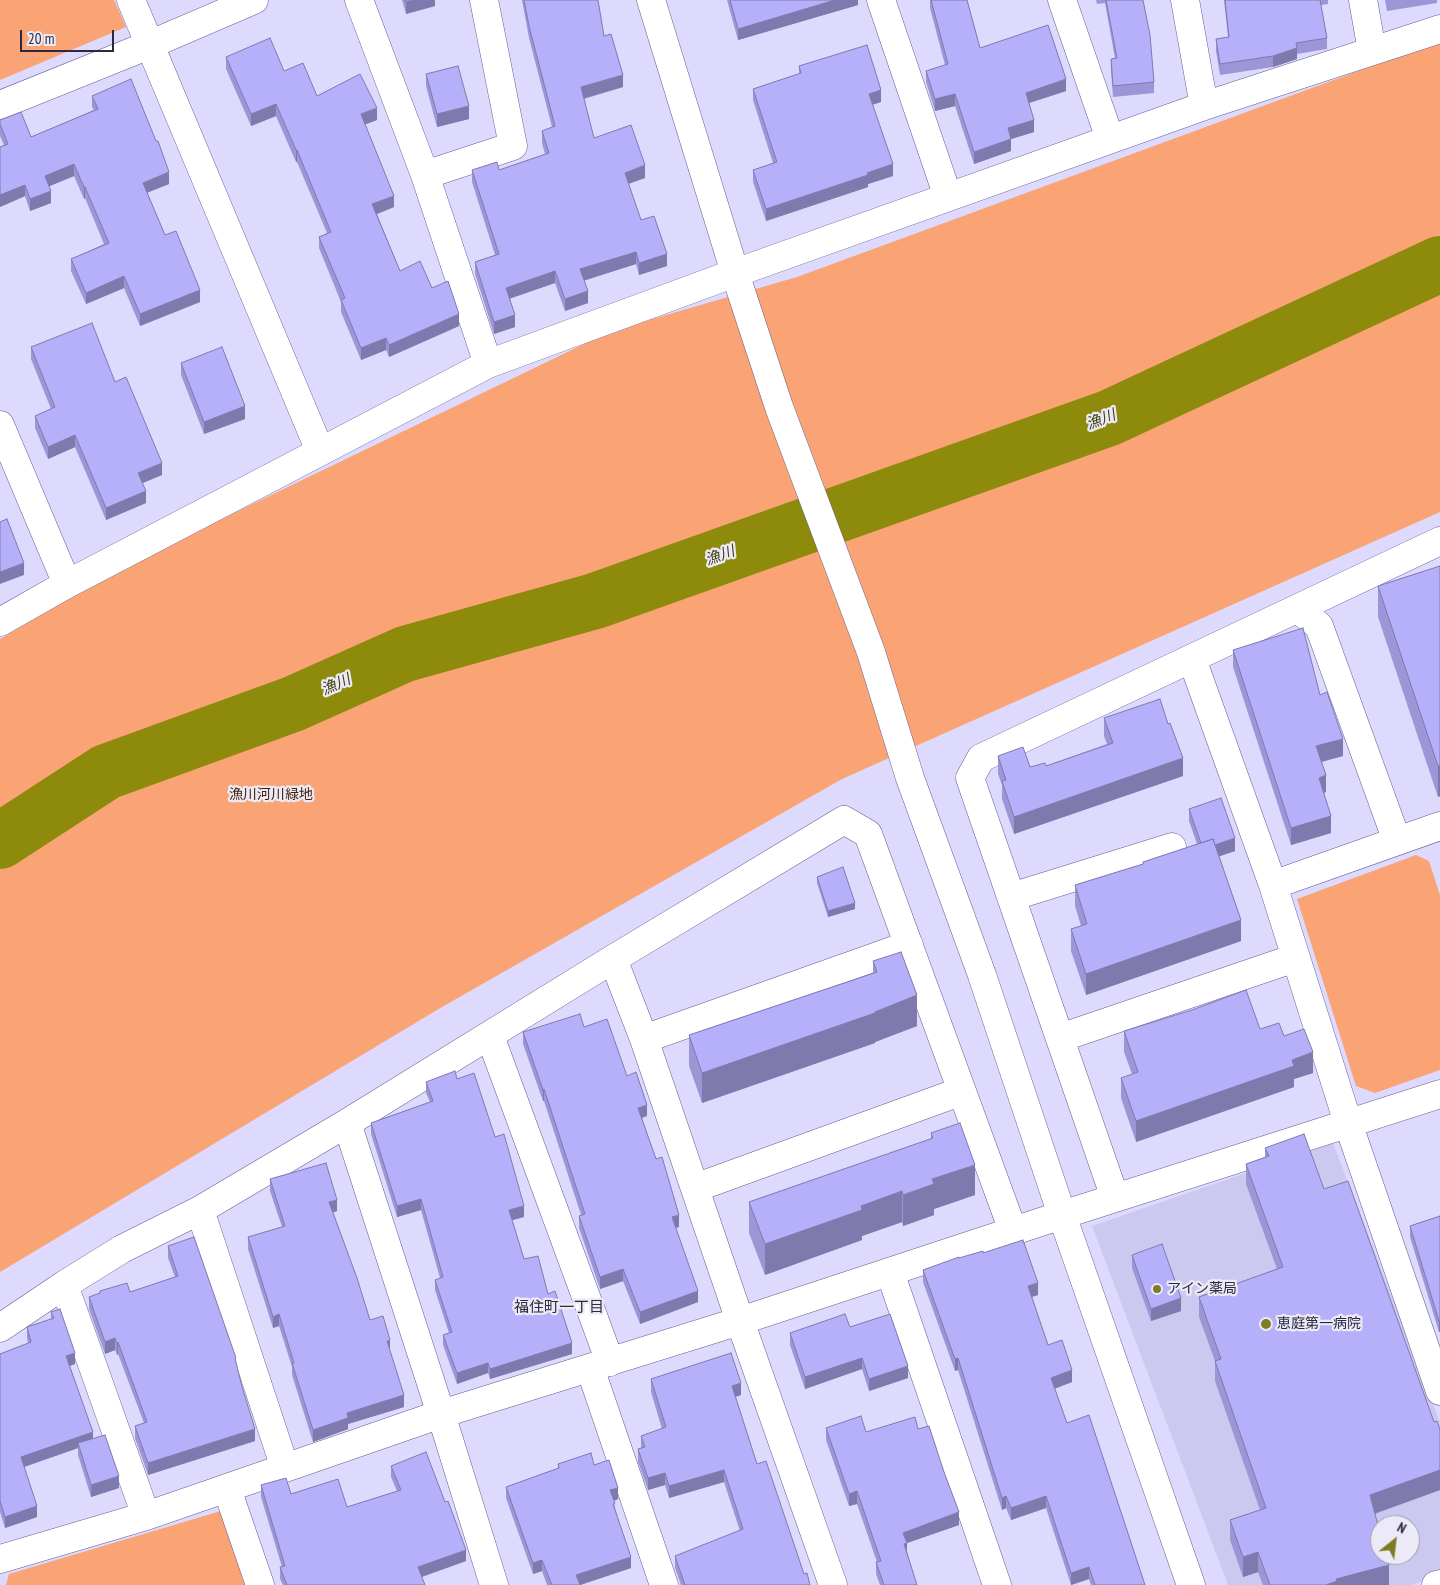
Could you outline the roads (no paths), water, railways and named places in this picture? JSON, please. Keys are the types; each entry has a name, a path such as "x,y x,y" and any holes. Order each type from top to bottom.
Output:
{"street":[{"path":"131,0 320,451"},
{"path":"0,105 254,0"},
{"path":"359,0 425,175 488,364"},
{"path":"425,175 513,146 484,0"},
{"path":"650,0 779,407 871,652 910,778 982,975 1062,1215 1192,1585"},
{"path":"881,0 948,197"},
{"path":"1062,0 1110,139"},
{"path":"1186,0 1204,106"},
{"path":"1363,0 1372,51"},
{"path":"0,622 67,584 488,364 735,273 1110,139 1204,106 1440,29"},
{"path":"0,425 67,584"},
{"path":"1115,1198 970,778 982,758 1192,658 1435,549"},
{"path":"1298,610 1319,626 1397,841"},
{"path":"1192,658 1273,885 1348,1123 1434,1358 1440,1391"},
{"path":"0,1328 122,1249 200,1210 347,1123 613,958 844,820 868,834 1013,1231"},
{"path":"1273,885 1440,826"},
{"path":"1011,897 1172,847"},
{"path":"644,1039 909,945"},
{"path":"613,958 644,1039 740,1321 833,1585"},
{"path":"1060,1038 1295,958"},
{"path":"490,1036 600,1365 664,1585"},
{"path":"695,1188 962,1091"},
{"path":"0,1559 146,1516 441,1414 740,1321 1062,1215 1440,1094"},
{"path":"347,1123 494,1585"},
{"path":"200,1210 286,1468"},
{"path":"890,1272 997,1585"},
{"path":"64,1285 146,1516"},
{"path":"227,1489 260,1585"},
{"path":"1436,1585 1440,1584"}],"waterway":[{"name":"漁川","path":"0,841 106,772 293,704 405,654 595,601 1109,418 1440,264"}],"place":[{"name":"アイン薬局","path":"1157,1289"},
{"name":"恵庭第一病院","path":"1266,1324"}],"district":[{"name":"福住町一丁目","path":"559,1308"}],"park label":[{"name":"漁川河川緑地","path":"271,795"}]}
